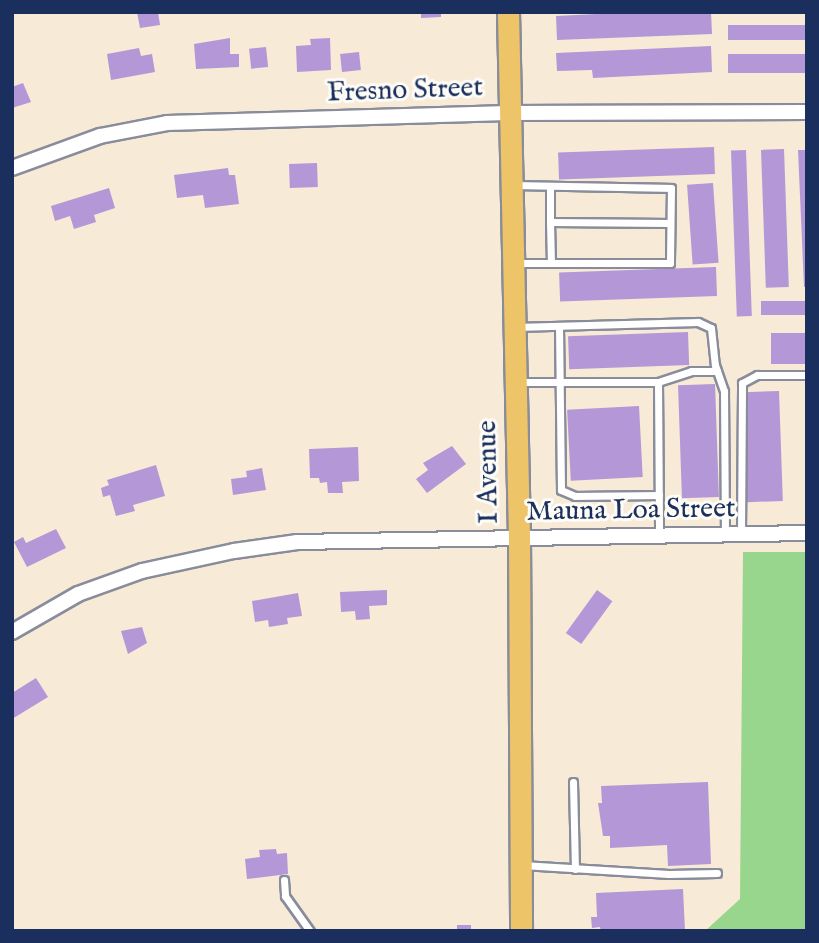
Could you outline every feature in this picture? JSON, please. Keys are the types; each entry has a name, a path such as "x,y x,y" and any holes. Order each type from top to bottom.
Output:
{"main road":[{"name":"I Avenue","path":"508,12 508,113 512,185 519,537 521,931"}],"street":[{"name":"Fresno Street","path":"12,168 100,136 167,123 508,113 807,112"},
{"name":"Mauna Loa Street","path":"12,632 78,594 142,571 234,551 297,542 807,533"}],"lane":[{"path":"512,185 671,188 670,263 513,263"},
{"path":"550,186 551,263"},
{"path":"550,222 670,223"},
{"path":"514,327 706,324 713,335 717,371 724,391 725,534"},
{"path":"559,326 561,490 575,496 659,495"},
{"path":"516,382 657,382 691,371 717,371"},
{"path":"741,534 742,383 757,375 807,375"},
{"path":"657,382 659,535"},
{"path":"573,782 575,869"},
{"path":"522,865 669,874 717,873"},
{"path":"284,880 285,896 310,931"}],"green space":[{"path":"743,552 807,552 807,931 705,931 740,899"}],"building":[{"path":"137,12 158,12 160,25 140,28"},
{"path":"421,12 441,12 441,17 421,18"},
{"path":"711,12 712,34 557,40 556,16"},
{"path":"728,25 807,25 807,40 728,40"},
{"path":"230,38 230,54 239,54 239,67 196,69 194,44"},
{"path":"330,38 331,70 297,72 296,46 311,45 310,39"},
{"path":"711,46 712,72 593,78 592,70 557,71 556,53"},
{"path":"266,47 268,67 251,69 249,49"},
{"path":"139,48 141,56 152,54 155,72 111,80 107,54"},
{"path":"359,52 361,70 342,72 340,54"},
{"path":"728,54 807,54 807,73 728,73"},
{"path":"23,83 31,102 12,108 12,87"},
{"path":"714,147 715,174 559,179 558,152"},
{"path":"784,149 789,287 766,288 761,150"},
{"path":"746,150 752,316 737,316 731,151"},
{"path":"798,150 807,150 807,287 804,287"},
{"path":"317,163 318,187 290,188 289,164"},
{"path":"228,168 229,175 235,175 239,204 205,208 203,195 177,198 174,175"},
{"path":"713,183 719,263 693,265 687,185"},
{"path":"109,188 115,208 94,215 96,222 74,229 70,216 55,221 51,206"},
{"path":"716,267 717,296 560,301 559,272"},
{"path":"761,301 807,301 807,315 761,315"},
{"path":"688,332 689,365 569,369 568,336"},
{"path":"771,333 807,333 807,364 771,364"},
{"path":"715,384 719,497 682,498 678,385"},
{"path":"779,391 783,501 747,502 743,392"},
{"path":"639,406 643,477 571,481 567,410"},
{"path":"452,446 466,464 427,493 416,479 428,470 423,463"},
{"path":"358,447 359,481 342,482 343,493 328,493 327,482 320,483 319,478 310,478 309,449"},
{"path":"156,465 165,496 133,505 135,511 116,516 110,495 103,497 101,488 109,485 107,480"},
{"path":"262,468 266,490 233,495 231,479 247,477 246,471"},
{"path":"56,529 66,548 27,567 14,542 23,537 26,543"},
{"path":"387,590 387,605 369,606 370,619 356,620 355,611 341,612 340,592"},
{"path":"597,590 612,601 581,644 566,633"},
{"path":"298,593 302,616 287,618 288,624 269,627 268,620 255,622 252,601"},
{"path":"142,627 147,643 128,654 121,631"},
{"path":"36,678 48,697 12,719 12,693"},
{"path":"708,782 711,864 668,866 667,845 610,848 610,836 603,836 598,803 602,803 601,786"},
{"path":"276,849 277,854 287,853 288,874 247,879 245,859 260,857 259,850"},
{"path":"683,889 685,931 601,931 600,927 592,928 591,917 597,917 596,893"},
{"path":"457,925 471,925 471,931 457,931"}]}
